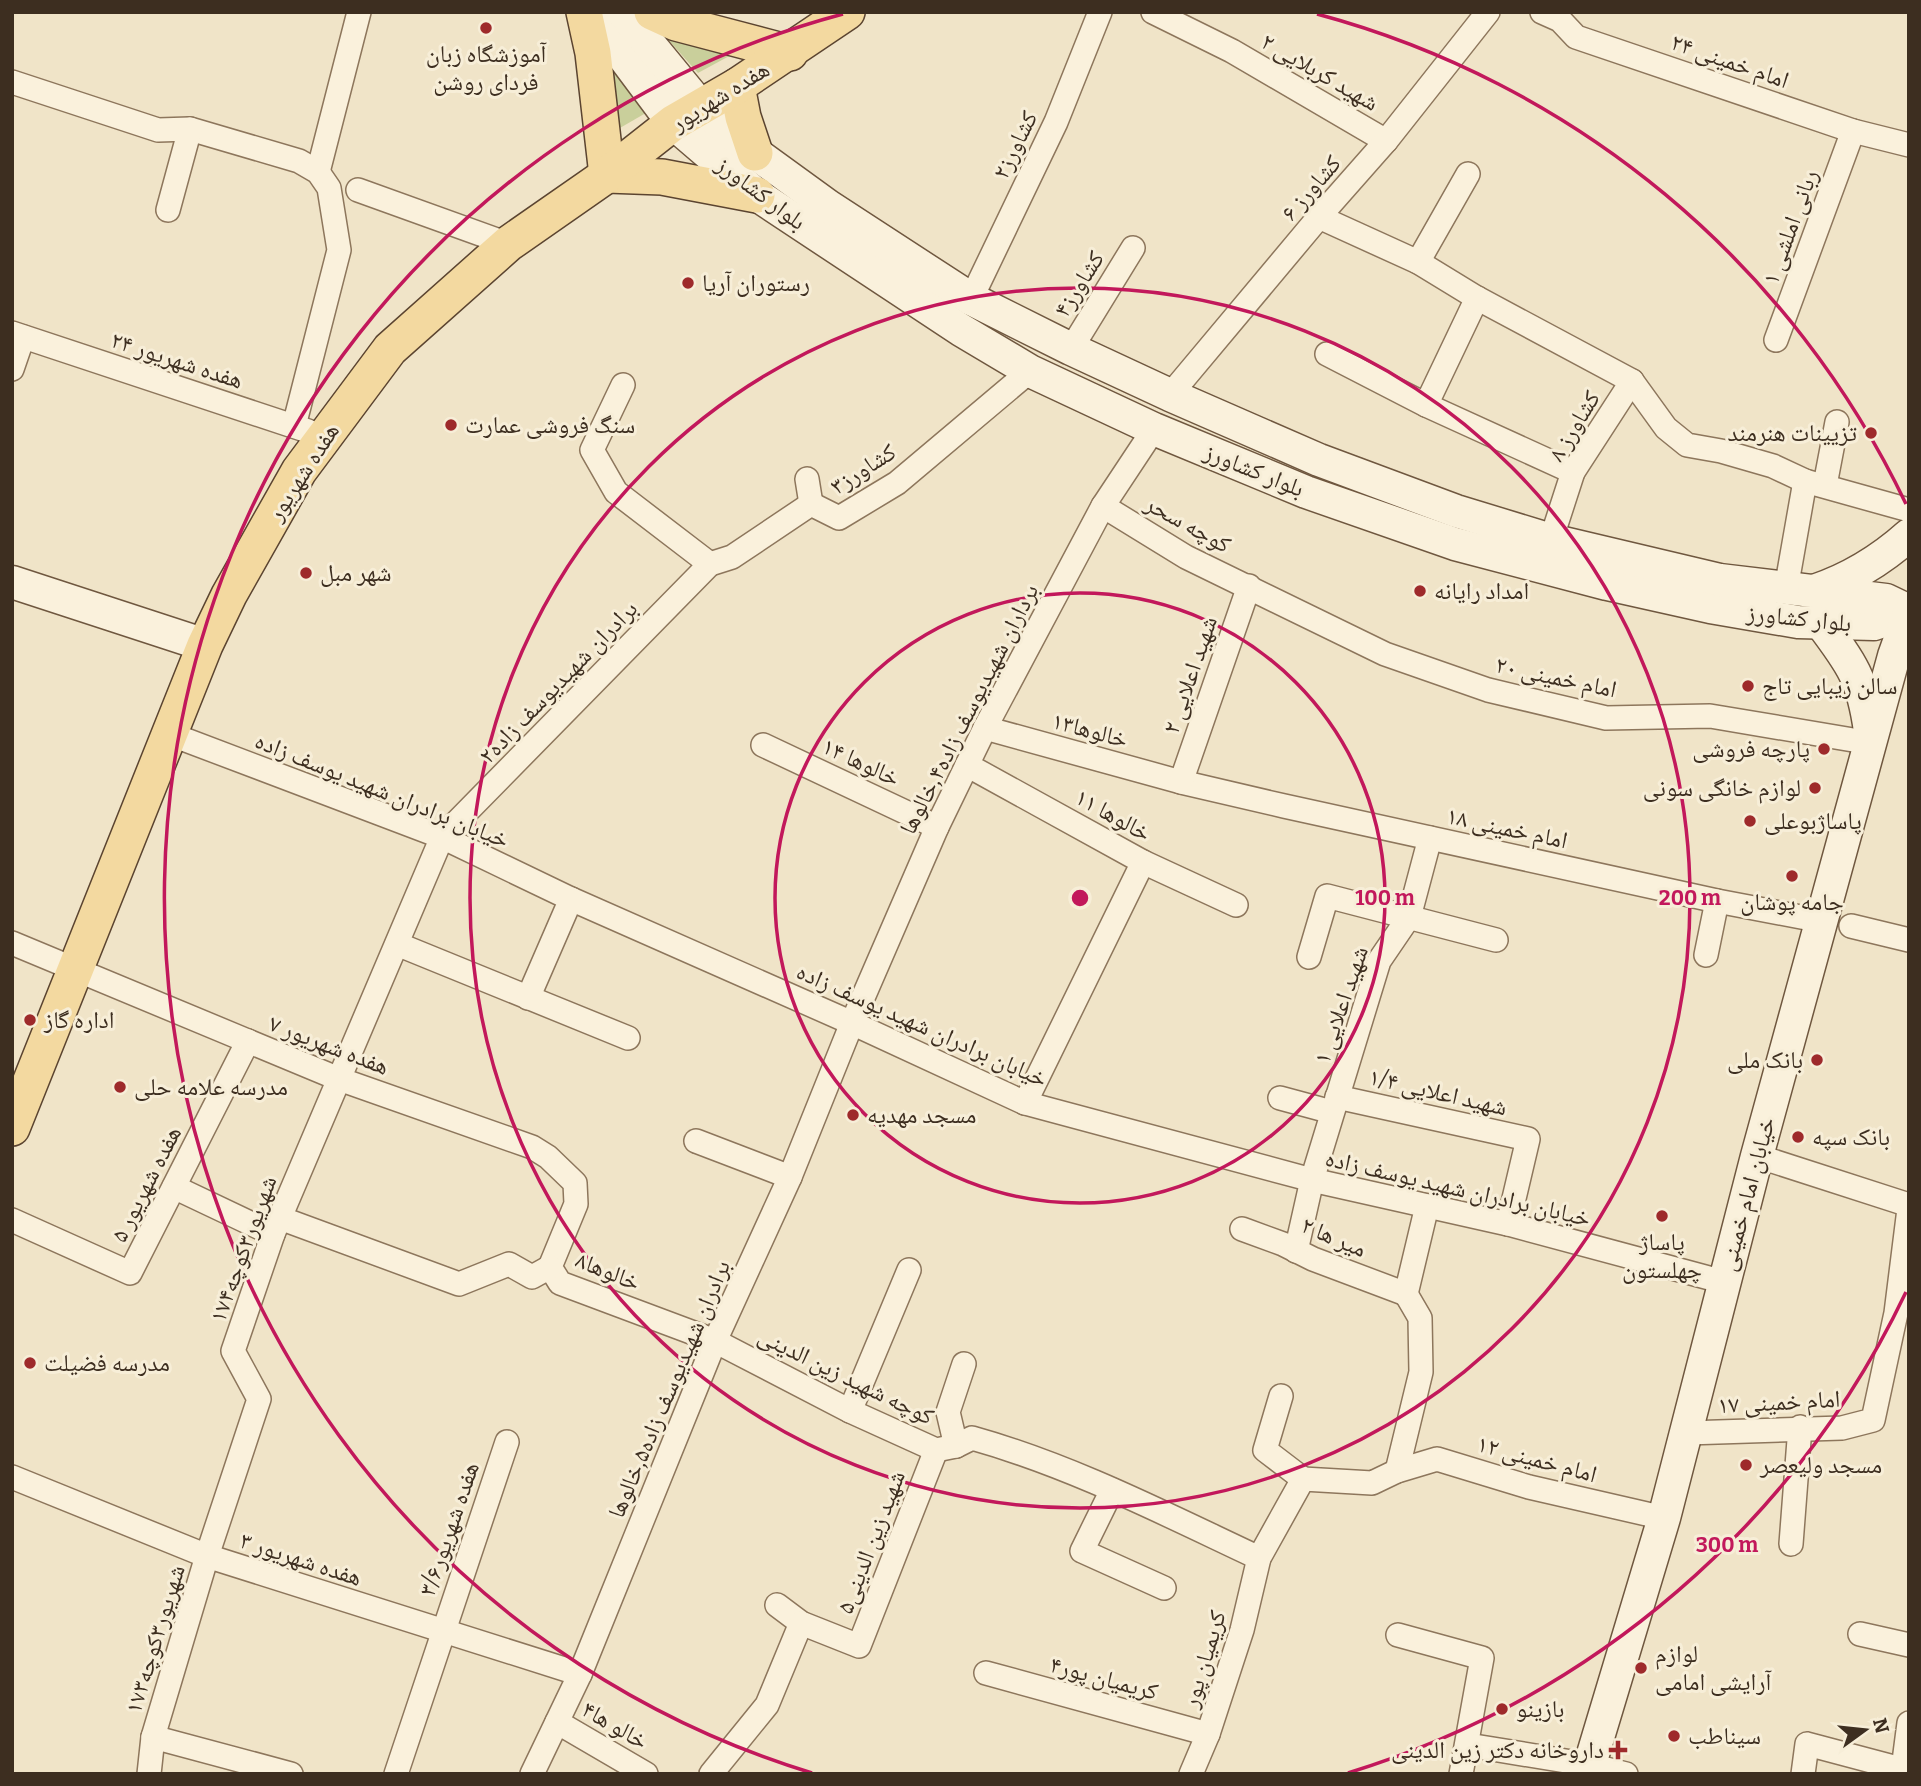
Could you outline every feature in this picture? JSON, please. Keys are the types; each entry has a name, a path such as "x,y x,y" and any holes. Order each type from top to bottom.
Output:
{"main road":[{"path":"584,12 593,53 607,175 662,177 754,172 737,86"},
{"path":"590,12 687,115"},
{"path":"623,12 687,115"},
{"path":"652,12 676,23 790,52"},
{"name":"هفده شهریور","path":"13,1122 205,645 229,595 299,471 309,431 390,349 508,244 687,115 790,52 847,12"},
{"name":"بلوار کشاورز","path":"687,115 754,172 961,330 1030,371 1154,429 1306,492 1455,544 1608,584 1710,607 1886,600 1909,612"},
{"name":"بلوار کشاورز","path":"754,172 828,206 971,299 1170,395 1319,460 1456,510 1551,540 1804,603"},
{"path":"1871,743 1866,701 1858,676 1804,603 1868,567 1909,535"},
{"path":"12,582 205,645"},
{"name":"خیابان امام خمینی","path":"1588,1769 1664,1518 1757,1156 1836,924 1871,743 1894,656 1909,612"},
{"path":"1871,743 1909,691"}],"street":[{"path":"318,172 359,12"},
{"name":"کشاورز۲","path":"971,299 1056,122 1100,12"},
{"name":"شهید کربلایی ۲","path":"1153,12 1232,51 1386,141"},
{"name":"کشاورز ۶","path":"1170,395 1386,141 1488,12"},
{"name":"امام خمینی ۲۴","path":"1542,12 1560,20 1576,37 1853,131 1909,145"},
{"path":"12,82 158,130 190,130 299,161 318,172 329,188 339,250 309,431"},
{"path":"168,210 190,130"},
{"name":"ربانی املشی ۱","path":"1776,340 1853,131"},
{"path":"1418,262 1468,174"},
{"path":"358,190 508,244"},
{"path":"1319,217 1418,262 1477,298 1632,381 1666,428 1687,444 1773,466 1815,483 1909,510"},
{"name":"کشاورز۴","path":"1071,349 1133,248"},
{"path":"1426,405 1477,298"},
{"path":"12,369 18,335"},
{"name":"هفده شهریور ۲۴","path":"18,335 309,431"},
{"path":"1327,354 1426,405 1573,472"},
{"name":"کشاورز۳","path":"710,564 732,557 811,504 839,518 897,482 1030,371"},
{"name":"کشاورز ۸","path":"1551,540 1573,472 1632,381"},
{"path":"623,385 593,450 616,492 710,564"},
{"path":"1804,603 1815,483 1837,422"},
{"name":"برداران شهیدیوسف زاده۴,خالوها","path":"852,1023 937,827 985,729 1103,506 1154,429"},
{"path":"807,479 811,504"},
{"name":"کوچه سحر","path":"1103,506 1186,556 1250,586"},
{"name":"برادران شهیدیوسف زاده۲","path":"442,837 710,564"},
{"name":"امام خمینی ۲۰","path":"1250,586 1385,654 1488,690 1606,718 1710,716 1871,743"},
{"name":"شهید اعلایی ۲","path":"1181,782 1250,586"},
{"name":"خالوها۱۳","path":"985,729 1181,782"},
{"name":"خیابان برادران شهید یوسف زاده","path":"170,734 442,837 571,899 1025,1103 1312,1180 1508,1224 1724,1282"},
{"name":"خالوها ۱۴","path":"763,745 937,827"},
{"name":"خالوها ۱۱","path":"967,765 1143,862 1236,905"},
{"name":"امام خمینی ۱۸","path":"1181,782 1717,901 1909,940"},
{"name":"۱۷شهریور۳کوچه۴","path":"207,1556 259,1399 233,1351 276,1226 442,837"},
{"name":"شهید اعلایی ۱","path":"1296,1251 1312,1180 1379,961 1409,917 1430,838"},
{"path":"1025,1103 1143,862"},
{"path":"1309,957 1327,897 1496,940"},
{"path":"528,998 571,899"},
{"path":"1706,955 1717,901"},
{"name":"هفده شهریور ۷","path":"12,943 339,1079 532,1147 562,1169"},
{"path":"397,944 628,1038"},
{"name":"برادران شهیدیوسف زاده۵,خالوها","path":"532,1774 580,1674 715,1341 790,1177 852,1023"},
{"name":"هفده شهریور ۵","path":"12,1220 130,1273 248,1041"},
{"name":"شهید اعلایی ۱/۴","path":"1280,1098 1335,1104 1528,1139 1508,1224"},
{"path":"696,1141 790,1177"},
{"path":"1757,1156 1909,1207 1902,1312"},
{"name":"خالوها۸","path":"562,1169 575,1183 576,1204 550,1267 560,1283 715,1341"},
{"path":"174,1187 276,1226 459,1284 509,1264 531,1277 550,1267"},
{"path":"1398,1472 1421,1372 1420,1318 1406,1294 1427,1206"},
{"name":"میر ها ۲","path":"1242,1229 1406,1294"},
{"path":"850,1411 909,1270"},
{"name":"امام خمینی ۱۷","path":"1687,1433 1800,1427 1842,1428 1873,1420 1902,1312"},
{"name":"کوچه شهید زین الدینی","path":"715,1341 850,1411 946,1448 972,1438 1015,1450 1112,1490 1259,1559"},
{"path":"946,1448 948,1412 964,1364"},
{"path":"1281,1396 1265,1450 1303,1479"},
{"path":"1791,1544 1800,1427"},
{"name":"هفده شهریور۳/۶","path":"396,1774 507,1442"},
{"name":"شهید زین الدینی۵","path":"777,1605 801,1623 859,1646 946,1448"},
{"name":"امام خمینی ۱۲","path":"1303,1479 1372,1483 1437,1459 1529,1487 1664,1518"},
{"name":"هفده شهریور ۳","path":"12,1477 207,1556 580,1674"},
{"name":"کریمیان پور","path":"1191,1774 1208,1734 1242,1630 1259,1559 1303,1479"},
{"path":"1112,1490 1082,1550 1164,1588"},
{"name":"۱۷شهریور۳کوچه۳","path":"149,1774 153,1737 207,1556"},
{"path":"710,1774 767,1705 801,1623"},
{"path":"1860,1634 1909,1645"},
{"path":"1398,1635 1482,1658 1461,1774"},
{"name":"کریمیان پور۴","path":"986,1673 1208,1734"},
{"name":"خالو ها۴","path":"557,1722 646,1774"},
{"path":"1803,1774 1807,1744 1906,1770 1909,1723"},
{"path":"153,1737 291,1774"},
{"path":"1468,1745 1626,1774"}],"green space":[{"path":"655,25 733,54 698,73"},
{"path":"608,66 651,110 613,132"}],"place":[{"name":"آموزشگاه زبان فردای روشن","path":"486,28"},
{"name":"رستوران آریا","path":"688,283"},
{"name":"سنگ فروشی عمارت","path":"451,425"},
{"name":"تزیینات هنرمند","path":"1871,433"},
{"name":"شهر مبل","path":"306,573"},
{"name":"امداد رایانه","path":"1420,591"},
{"name":"سالن زیبایی تاج","path":"1748,686"},
{"name":"پارچه فروشی","path":"1824,749"},
{"name":"لوازم خانگی سونی","path":"1815,788"},
{"name":"پاساژبوعلی","path":"1750,821"},
{"name":"جامه پوشان","path":"1792,876"},
{"name":"اداره گاز","path":"30,1020"},
{"name":"بانک ملی","path":"1817,1060"},
{"name":"مدرسه علامه حلی","path":"120,1087"},
{"name":"مسجد مهدیه","path":"853,1115"},
{"name":"بانک سپه","path":"1798,1137"},
{"name":"پاساژ چهلستون","path":"1662,1216"},
{"name":"مدرسه فضیلت","path":"30,1363"},
{"name":"مسجد ولیعصر","path":"1746,1465"},
{"name":"لوازم آرایشی امامی","path":"1641,1668"},
{"name":"بازینو","path":"1502,1709"},
{"name":"سیناطب","path":"1674,1736"},
{"name":"داروخانه دکتر زین الدینی","path":"1618,1750"}]}
